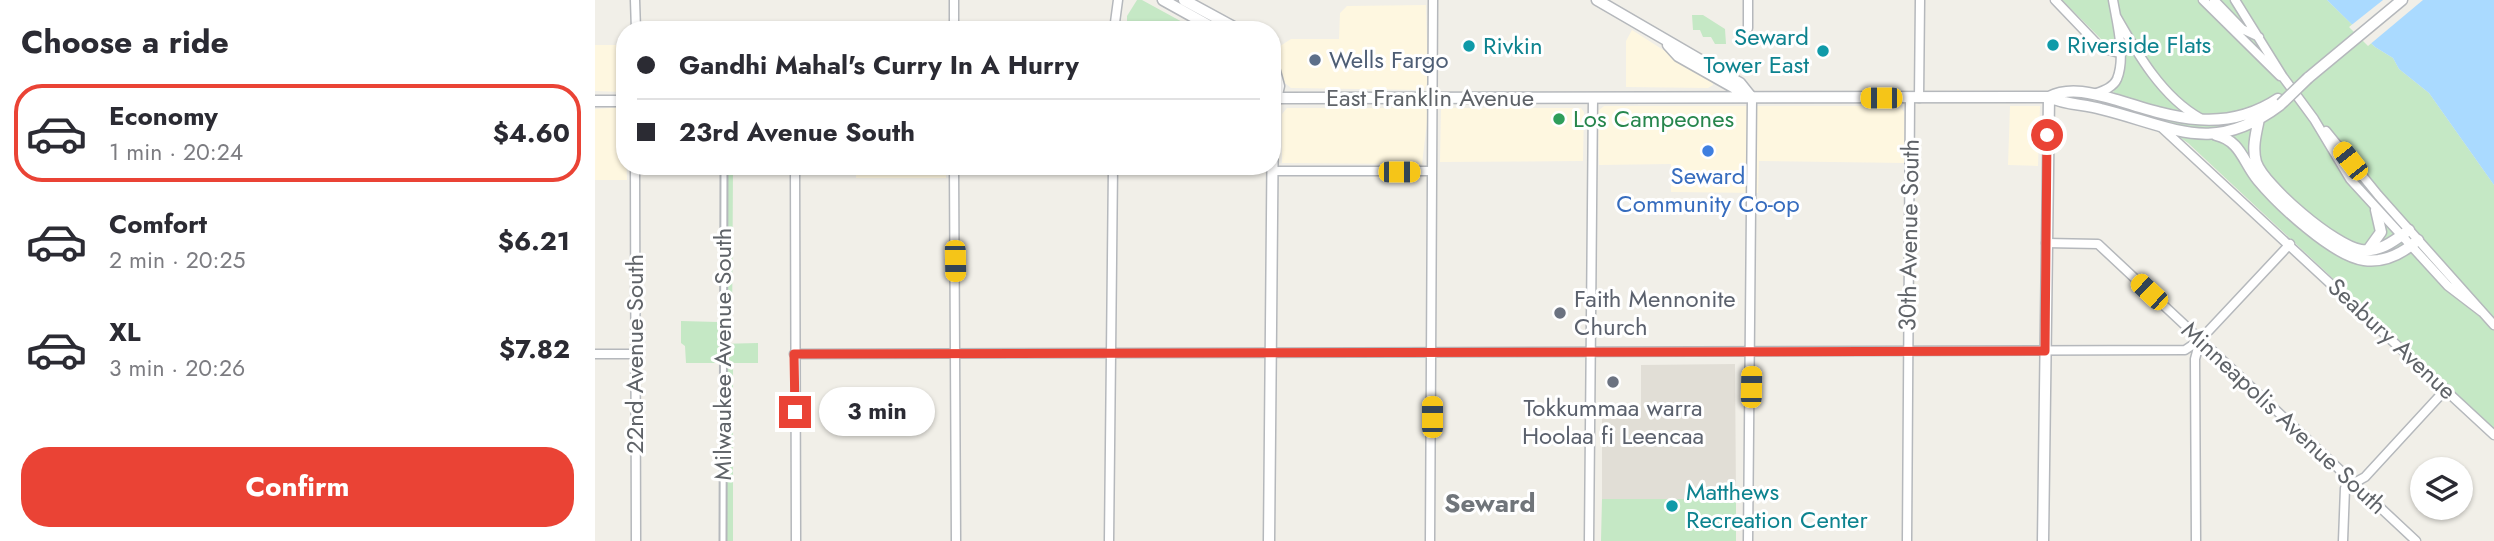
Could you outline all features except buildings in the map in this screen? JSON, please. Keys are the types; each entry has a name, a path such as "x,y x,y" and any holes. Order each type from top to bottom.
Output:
{"street":[{"path":"635,0 636,21"},
{"path":"954,0 954,21"},
{"path":"1115,21 1118,0"},
{"path":"1163,0 1201,21"},
{"path":"1184,0 1222,21"},
{"path":"1430,541 1433,0"},
{"path":"1597,0 1666,42 1682,58 1752,97 1748,541"},
{"path":"1748,0 1748,28"},
{"name":"30th Avenue South","path":"1906,541 1908,351 1920,0"},
{"path":"2055,0 2101,48 2119,53"},
{"path":"2094,94 2110,87 2117,79 2119,53 2113,0"},
{"path":"2203,0 2267,67 2283,77"},
{"path":"2214,0 2242,29 2259,37"},
{"path":"2235,0 2283,77 2314,119 2409,230 2414,244 2448,286 2482,312 2494,325"},
{"path":"2280,101 2402,0"},
{"path":"2116,16 2141,61 2186,108 2208,122"},
{"name":"East Franklin Avenue","path":"1281,97 1915,98 2049,97 2059,92 2094,94 2174,117 2208,122 2239,118 2280,101"},
{"path":"2043,541 2049,97"},
{"name":"East Franklin Avenue","path":"2049,97 2059,102 2099,108 2192,134 2216,135 2259,120 2280,101"},
{"path":"1590,541 1593,98"},
{"path":"595,101 616,101"},
{"path":"2314,119 2350,179 2400,237 2414,244"},
{"path":"2259,120 2254,153 2260,173 2343,243 2352,248 2381,249 2409,230"},
{"name":"Seabury Avenue","path":"2158,125 2494,435"},
{"path":"2216,135 2238,145 2253,174 2285,208 2330,244 2354,258 2377,260 2414,244"},
{"path":"1281,171 1431,172"},
{"name":"22nd Avenue South","path":"635,175 636,541"},
{"name":"Milwaukee Avenue South","path":"723,541 725,175"},
{"path":"795,175 796,541"},
{"path":"954,175 956,541"},
{"path":"1109,541 1113,175"},
{"path":"1269,541 1272,175"},
{"path":"2368,250 2381,232 2376,210"},
{"name":"Minneapolis Avenue South","path":"2046,243 2098,244 2416,541"},
{"path":"794,354 2185,350 2200,340 2290,244"},
{"path":"2196,541 2195,359 2200,340"},
{"path":"595,354 635,354"},
{"path":"2343,541 2343,492 2365,477 2446,389"}],"shaded area":[{"path":"1426,5 1428,81 1424,90 1291,88 1285,83 1281,71 1281,45 1291,39 1339,39 1340,13 1347,6"},
{"path":"1632,30 1712,81 1713,85 1708,88 1626,87 1626,41"},
{"path":"595,45 616,45 616,92 595,91"},
{"path":"1448,105 1454,108 1581,108 1584,112 1583,161 1440,162 1441,109"},
{"path":"1425,106 1428,114 1422,164 1282,163 1282,114 1287,108 1409,108"},
{"path":"1604,106 1900,106 1904,112 1905,163 1759,161 1758,193 1671,192 1671,164 1599,165 1598,111"},
{"path":"2010,106 2040,106 2038,166 2008,165"},
{"path":"616,108 616,175 627,175 627,180 595,180 595,109"},
{"path":"856,175 946,175 946,178 856,178"},
{"path":"1735,364 1736,499 1602,499 1602,414 1641,414 1641,365"}],"green space":[{"path":"1137,0 1142,0 1180,21 1127,21 1127,16"},
{"path":"2062,0 2327,0 2375,47 2393,58 2399,69 2429,93 2494,185 2494,429 2188,143 2113,92 2121,79 2125,63"},
{"path":"1692,15 1703,15 1725,29 1726,44 1715,44 1711,37 1703,37 1700,30 1693,30"},
{"path":"725,175 733,175 732,341 724,341"},
{"path":"681,321 718,322 718,344 758,343 758,363 686,363 685,346 681,343"},
{"path":"724,366 733,366 733,541 724,541"},
{"path":"1602,499 1736,499 1736,541 1601,541"}],"water":[{"path":"2327,0 2494,0 2494,185 2429,93 2399,69 2393,58 2375,47"}],"pier":[{"path":"2383,0 2423,0 2368,46 2349,27"}],"place":[{"name":"Riverside Flats","path":"2053,45"},
{"name":"Rivkin","path":"1469,46"},
{"name":"Seward Tower East","path":"1823,51"},
{"name":"Wells Fargo","path":"1315,60"},
{"name":"Los Campeones","path":"1559,119"},
{"name":"Seward Community Co-op","path":"1708,151"},
{"name":"Faith Mennonite Church","path":"1560,313"},
{"name":"Tokkummaa warra Hoolaa fi Leencaa","path":"1613,382"},
{"name":"Matthews Recreation Center","path":"1672,506"}],"district":[{"name":"Seward","path":"1490,503"}],"route":[{"path":"795,412 794,354 2045,351 2047,135"}]}
